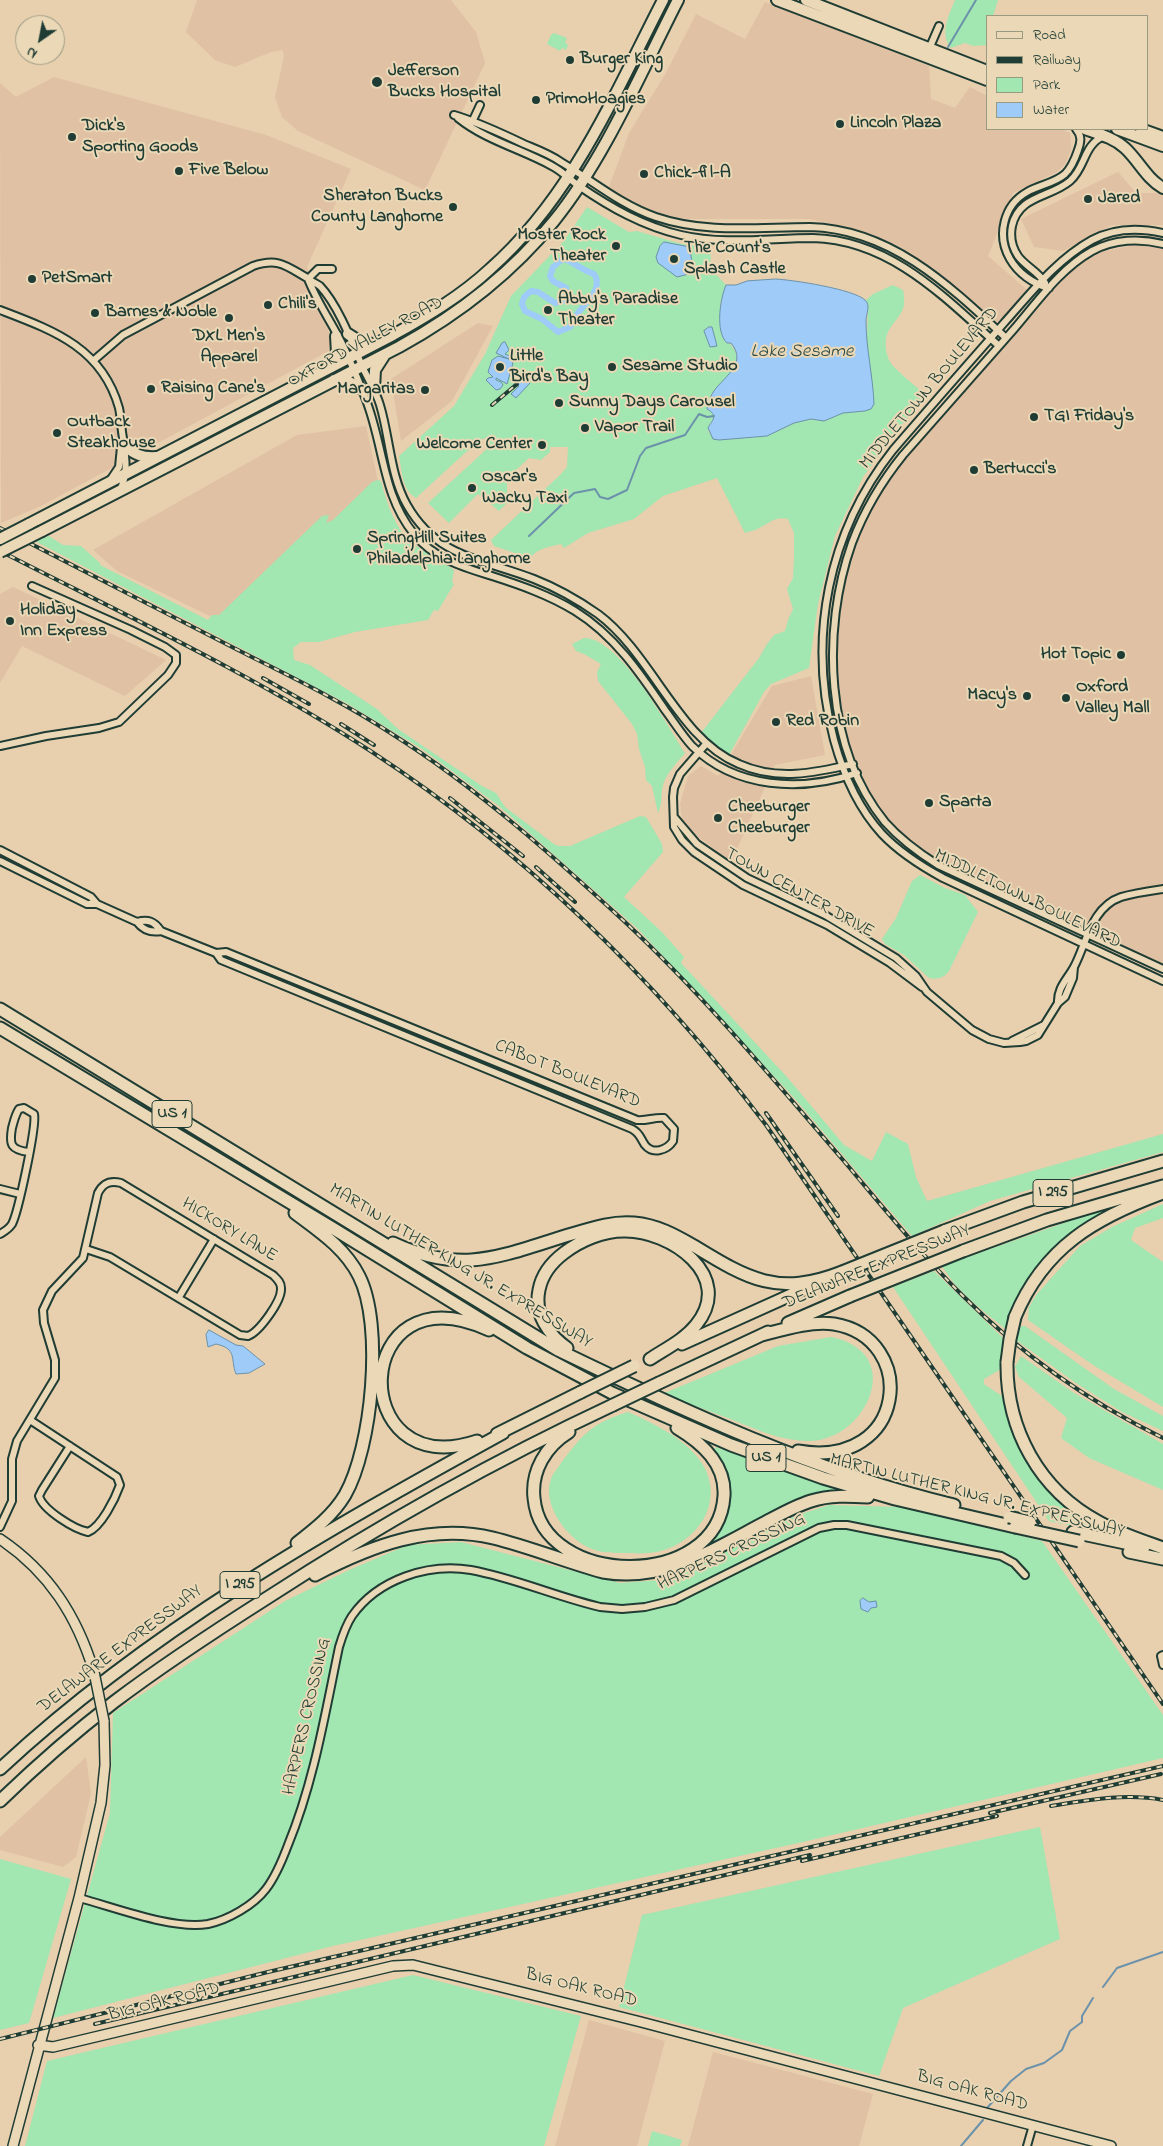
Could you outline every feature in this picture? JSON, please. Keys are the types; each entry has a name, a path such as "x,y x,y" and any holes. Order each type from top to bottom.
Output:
{"highway":[{"name":"MARTIN LUTHER KING JR. EXPRESSWAY","path":"0,1009 531,1334 588,1364 676,1407 826,1467 1012,1522"},
{"name":"MARTIN LUTHER KING JR. EXPRESSWAY","path":"0,1028 334,1229 527,1348 640,1407 769,1459 853,1488 896,1499 1076,1536 1163,1559"},
{"name":"DELAWARE EXPRESSWAY","path":"0,1769 70,1708 144,1650 200,1610 376,1503 581,1392 830,1277 944,1230 1023,1202 1163,1161"},
{"path":"248,1580 322,1523 348,1489 358,1464 364,1434 371,1375 372,1339 371,1315 367,1296 360,1278 349,1260 327,1237 253,1182"},
{"name":"DELAWARE EXPRESSWAY","path":"610,1406 850,1296 963,1251 1047,1220 1163,1186"},
{"path":"1163,1193 1102,1220 1066,1244 1050,1259 1036,1278 1016,1317 1010,1339 1007,1362 1007,1386 1014,1421 1028,1454 1046,1480 1070,1503 1099,1522 1163,1550"},
{"path":"344,1219 414,1252 446,1260 465,1261 495,1257 606,1224 642,1224 672,1234 732,1269 757,1280 788,1284 830,1277"},
{"path":"588,1364 556,1339 546,1328 538,1308 539,1290 549,1268 568,1250 592,1237 616,1231 648,1233 675,1245 686,1252 696,1263 705,1281 706,1304 700,1320 686,1335 650,1359"},
{"path":"503,1433 451,1448 429,1446 412,1439 398,1427 385,1406 380,1387 382,1365 387,1352 400,1335 416,1324 435,1318 463,1320 527,1348"},
{"path":"762,1335 814,1324 833,1324 854,1330 869,1341 877,1350 886,1367 890,1387 889,1400 883,1419 871,1434 855,1446 821,1454 766,1444"},
{"path":"610,1406 566,1434 550,1448 536,1472 534,1503 545,1529 559,1544 597,1562 631,1566 664,1562 696,1548 711,1532 718,1520 724,1493 718,1467 705,1448 640,1407"},
{"name":"I 295","path":"0,1801 85,1725 163,1668 326,1560 419,1505 541,1440 610,1406"},
{"path":"262,1602 366,1550 419,1535 452,1533 482,1536 603,1572 643,1574 666,1570 686,1563 813,1500 845,1496 896,1499"},
{"name":"MARTIN LUTHER KING JR. EXPRESSWAY","path":"1076,1536 1163,1550"}],"main road":[{"name":"OXFORD VALLEY ROAD","path":"0,539 378,343 440,308 490,270 534,224 571,174 602,120 663,0"},
{"name":"OXFORD VALLEY ROAD","path":"0,552 357,367 387,354 447,319 499,279 539,239 582,182 678,0"},
{"path":"777,0 944,59 986,71"},
{"path":"806,0 929,49 986,86"},
{"path":"944,59 986,80"},
{"path":"1088,130 1105,136 1126,149 1150,179 1163,188"},
{"path":"1120,130 1163,146"},
{"path":"1144,130 1163,137"},
{"path":"1150,179 1163,184"},
{"path":"348,334 362,343 378,343"},
{"path":"322,372 331,363 336,353 336,336"},
{"path":"374,389 374,370 380,360 387,354"},
{"path":"331,381 346,380 360,388"},
{"path":"123,439 131,451 139,455 160,456"}],"street":[{"path":"929,49 939,26"},
{"path":"473,120 480,104"},
{"path":"999,346 915,273 874,251 856,245 816,238 716,239 682,235 641,222 614,209 571,174 558,159 473,120 454,115 471,128 571,174 582,182 635,208 662,219 686,225 723,228 823,228 854,233 878,241 916,262 1006,338"},
{"path":"1049,288 1037,285 1015,266 1003,242 1004,222 1010,209 1020,197 1058,178 1072,166 1080,144 1080,135 1077,130"},
{"path":"1049,288 1043,279 1015,251 1011,235 1014,218 1025,204 1062,187 1074,178 1083,164 1092,143 1105,136"},
{"name":"MIDDLETOWN BOULEVARD","path":"1163,233 1128,230 1098,237 1068,256 1037,285 886,459 860,500 840,544 826,596 822,643 822,671 827,710 843,766 860,804 874,824 893,845 920,865 943,878 1163,981"},
{"name":"MIDDLETOWN BOULEVARD","path":"1163,244 1143,240 1125,241 1102,247 1077,260 1049,288 891,471 866,512 852,543 838,592 832,647 838,711 853,764 867,795 886,822 906,842 938,865 1163,969"},
{"path":"93,361 123,335 253,266 262,263 281,264 295,269 320,287 348,334 357,367 360,388 368,407 391,494 404,520 425,546 449,561 546,596 576,612 596,626 624,654 679,731 699,752 731,773 748,780 764,783 799,784 847,777 857,773"},
{"path":"308,279 318,269 332,270"},
{"path":"308,279 336,336 354,356 357,367 374,389 382,411 399,487 407,506 424,530 455,553 558,589 600,616 626,639 639,654 685,720 706,744 738,764 768,773 803,774 853,764"},
{"path":"0,310 58,333 83,350 106,378 116,398 121,417 127,473 120,490"},
{"path":"107,484 119,467 123,439"},
{"path":"0,746 46,736 99,728 119,722 168,675 176,663 176,655 165,647 105,617 32,586"},
{"name":"TOWN CENTER DRIVE","path":"706,744 677,782 673,797 674,817 697,844 747,878 825,915 903,963 916,976 923,988 977,1033 995,1041 1026,1041 1042,1031 1058,1003 1060,988 1074,967 1099,914 1113,901 1126,896 1163,889"},
{"name":"CABOT BOULEVARD","path":"0,850 91,897 96,904"},
{"name":"CABOT BOULEVARD","path":"0,861 87,904 96,904 137,922 146,919 156,923 160,931 216,954 221,960 632,1129 639,1134 646,1146 653,1150 665,1149 673,1141 674,1129 664,1118 637,1120 234,955 226,952 216,954"},
{"path":"0,1234 6,1231 13,1222 20,1194 36,1120 34,1114 24,1108 18,1109 10,1140 11,1145 16,1149 29,1152"},
{"name":"HICKORY LANE","path":"0,1527 12,1501 12,1459 17,1441 51,1386 56,1369 44,1323 43,1310 52,1291 83,1258 101,1187 106,1183 120,1183 214,1239 273,1275 281,1287 281,1295 259,1329 248,1336 240,1335 110,1257 86,1249"},
{"path":"0,1190 20,1194"},
{"path":"179,1298 214,1239"},
{"path":"30,1420 70,1446 117,1477 120,1485 97,1526 88,1532 82,1531 44,1507 39,1496 70,1446"},
{"name":"HARPERS CROSSING","path":"79,1898 172,1923 208,1924 247,1907 265,1890 277,1871 301,1813 339,1647 345,1629 352,1616 379,1590 411,1574 426,1571 469,1570 600,1607 622,1609 645,1607 674,1600 819,1528 847,1525 1001,1556 1014,1563 1025,1575"},
{"path":"0,1539 30,1561 50,1583 74,1622 94,1672 104,1721 106,1756 101,1803 79,1898 38,2045 13,2146"},
{"path":"1163,1655 1161,1656 1163,1665"},
{"name":"BIG OAK ROAD","path":"38,2045 54,2047 383,1968 413,1965 641,2022 1112,2146"},
{"path":"1027,2146 1032,2125"}],"shaded area":[{"name":"Jefferson Bucks Hospital","path":"197,0 451,0 476,32 485,63 425,190 298,131 282,117 275,97 284,57 283,50 271,52 235,67 215,60 186,32"},
{"name":"Lincoln Plaza","path":"765,2 929,66 931,99 955,108 970,87 986,95 986,130 1063,130 1070,133 1071,150 1066,163 1057,172 1013,193 988,256 1027,290 998,323 937,274 892,243 855,229 810,219 686,219 663,214 630,202 609,187 629,133 666,73 696,14 745,39"},
{"path":"54,77 266,135 351,169 307,267 334,348 41,506 1,523 0,83 16,97"},
{"path":"1118,172 1136,193 1163,193 1163,225 1112,225 1063,251 1034,247 1021,219"},
{"path":"1141,244 1163,247 1163,965 1139,955 1106,934 1044,909 951,867 921,851 899,832 863,782 842,722 836,671 838,610 849,560 860,527 893,473 1079,261 1096,253"},
{"path":"478,323 493,326 452,401 401,441 391,379"},
{"path":"366,426 394,555 220,621 117,571 93,550 297,435"},
{"path":"13,587 166,660 125,696 22,646 0,683 0,594"},
{"path":"811,676 825,755 775,765 731,862 683,825 680,804 688,776 701,766 718,776 772,686"},
{"path":"86,1757 91,1793 76,1857 63,1867 0,1850 0,1837"},
{"path":"589,2020 665,2041 637,2146 555,2146"},
{"path":"713,2052 873,2094 859,2146 688,2146"}],"green space":[{"path":"955,0 998,0 993,15 986,15 986,45 973,46 965,43 951,48 947,43 945,31"},
{"path":"554,33 567,38 565,42 568,45 566,50 562,48 560,51 547,44"},
{"path":"587,207 629,232 637,231 682,244 706,247 711,251 710,268 726,285 720,305 722,336 735,350 737,359 731,373 712,393 707,409 713,413 714,417 708,432 719,440 767,436 794,423 811,419 824,421 843,413 865,411 874,398 867,354 868,313 866,300 873,294 893,285 903,290 903,309 886,336 886,350 893,366 922,392 923,400 898,429 863,477 835,536 818,604 809,668 771,684 764,692 729,755 709,742 701,733 759,658 774,635 785,631 793,609 787,589 793,578 794,533 788,519 777,519 758,529 745,533 717,478 663,496 634,519 588,533 564,548 561,544 544,548 530,558 494,546 491,540 567,467 568,447 550,447 550,452 541,460 529,458 507,478 507,503 499,511 478,494 449,523 428,503 490,446 490,438 482,439 416,498 411,495 403,480 399,456 454,406 485,354 511,296 563,242"},
{"path":"381,481 389,507 402,532 415,545 454,570 452,582 454,584 438,611 434,610 428,620 355,632 319,642 301,642 293,648 294,660 310,665 377,709 398,729 482,786 496,793 505,807 554,844 570,846 640,816 646,817 662,844 663,852 624,897 662,932 684,957 681,963 787,1077 844,1145 872,1161 886,1132 908,1144 916,1177 927,1201 1163,1134 1163,1152 990,1201 912,1236 796,1100 638,929 499,806 422,749 348,704 35,541 49,536 63,545 81,546 100,565 208,620 212,615 219,615 322,516 329,515 326,523 333,520 372,482"},
{"path":"584,638 598,642 612,652 627,667 654,704 685,753 665,779 658,813 652,786 646,780 645,767 639,749 637,734 632,724 598,681 597,672 601,664 576,651 572,644"},
{"path":"920,875 945,888 965,895 978,912 949,971 938,979 929,978 904,955 885,944 882,939 896,918 912,881"},
{"path":"1133,1201 1070,1237 1008,1331 964,1293 948,1276 942,1266 1081,1217"},
{"path":"1163,1204 1163,1218 1135,1228 1131,1240 1163,1262 1163,1407 1093,1365 1028,1320 1029,1307 1037,1294 1080,1246 1112,1227"},
{"path":"934,1271 1005,1340 1003,1368 984,1379 984,1384 1005,1398 1015,1434 1090,1522 1087,1529 1049,1521 893,1287"},
{"path":"1021,1326 1025,1326 1114,1389 1163,1416 1163,1431 1122,1412 1076,1383 1016,1340"},
{"path":"831,1337 854,1346 868,1359 873,1376 871,1394 862,1411 848,1426 831,1437 811,1441 791,1440 662,1394 778,1346"},
{"path":"1021,1356 1074,1393 1163,1444 1163,1490 1089,1458 1061,1438 1067,1418 1019,1377 1015,1367"},
{"path":"628,1412 666,1431 690,1449 706,1471 710,1484 708,1510 702,1521 685,1540 661,1551 610,1553 586,1546 567,1532 554,1511 550,1500 549,1490 552,1477 582,1437 597,1425"},
{"path":"716,1447 847,1493 823,1495 691,1556 713,1536 722,1523 726,1509 713,1451"},
{"path":"829,1505 900,1507 1042,1541 1163,1715 1163,1758 794,1844 333,1946 53,2018 110,1813 113,1713 285,1601 349,1570 408,1545 461,1542 620,1583 674,1579 795,1516"},
{"path":"1040,1827 1060,1939 903,2008 879,2076 619,2007 642,1915"},
{"path":"0,1859 71,1879 29,2023 0,2030"},
{"path":"413,1975 581,2016 544,2146 25,2146 47,2061"},
{"path":"652,2131 682,2140 680,2146 648,2146"}],"water":[{"name":"The Count's Splash Castle","path":"664,242 690,247 693,273 677,277 658,263 656,257 660,246"},
{"name":"Lake Sesame","path":"776,279 808,283 848,292 867,302 866,331 874,404 871,409 843,413 824,421 811,419 794,423 767,436 713,439 708,428 714,416 707,409 708,403 716,388 732,371 737,358 736,351 731,343 727,343 723,338 721,331 720,315 726,285"},
{"path":"712,327 717,346 710,347 704,331"},
{"name":"Little Bird's Bay","path":"505,342 509,350 505,354 510,356 513,363 507,384 496,378 503,385 500,389 496,390 486,380 493,377 488,372 492,360 498,356 509,359 496,353 502,343"},
{"path":"525,377 530,383 516,398 511,394 519,386 514,384 524,380"},
{"path":"209,1330 236,1345 243,1346 265,1364 249,1373 236,1374 232,1355 228,1349 216,1344 208,1347 206,1335"},
{"path":"863,1598 869,1602 876,1601 877,1607 871,1608 868,1612 861,1609 860,1601"}],"waterway":[{"path":"948,47 976,0"},
{"path":"563,259 594,274 597,284 593,295 578,313 570,327 558,332 542,319 525,311 522,304 524,297 531,291 538,292 555,303 563,301 567,293 566,288 553,281 550,276 553,267 563,259"},
{"path":"529,536 574,493 595,489 600,497 608,499 627,490 640,456 646,448 685,435 699,414 707,417 714,416"},
{"path":"1103,1987 1117,1968 1163,1952"},
{"path":"987,2108 1011,2081 1026,2069 1044,2063 1062,2050 1070,2031 1082,2022 1082,2016 1093,1998"},
{"path":"961,2146 983,2120"}],"railway":[{"path":"492,405 517,384"},
{"path":"0,528 334,699 373,722 454,776 541,847 625,922 683,979 764,1069 916,1246 984,1316 1007,1337 1056,1375 1109,1409 1163,1438"},
{"path":"0,551 235,671 282,697 372,752 483,832 585,922 680,1020 724,1071 766,1125 1163,1704"},
{"path":"263,678 309,704"},
{"path":"341,724 374,745"},
{"path":"450,798 523,856"},
{"path":"536,867 575,902"},
{"path":"766,1113 838,1216"},
{"path":"0,2039 268,1972 1163,1766"},
{"path":"990,1813 1161,1774"},
{"path":"1051,1806 1121,1797 1163,1800"},
{"path":"802,1861 997,1816"},
{"path":"95,2024 810,1855"}],"place":[{"name":"Burger King","path":"570,60"},
{"name":"Jefferson Bucks Hospital","path":"377,82"},
{"name":"PrimoHoagies","path":"536,100"},
{"name":"Lincoln Plaza","path":"840,124"},
{"name":"Dick's Sporting Goods","path":"72,137"},
{"name":"Five Below","path":"179,171"},
{"name":"Chick-fil-A","path":"644,174"},
{"name":"Jared","path":"1088,199"},
{"name":"Sheraton Bucks County Langhorne","path":"453,207"},
{"name":"Moster Rock Theater","path":"616,246"},
{"name":"The Count's Splash Castle","path":"674,259"},
{"name":"PetSmart","path":"32,279"},
{"name":"Chili's","path":"268,305"},
{"name":"Abby's Paradise Theater","path":"548,310"},
{"name":"Barnes & Noble","path":"95,313"},
{"name":"DXL Men's Apparel","path":"229,318"},
{"name":"Little Bird's Bay","path":"500,367"},
{"name":"Sesame Studio","path":"612,367"},
{"name":"Raising Cane's","path":"151,389"},
{"name":"Margaritas","path":"425,390"},
{"name":"Sunny Days Carousel","path":"559,403"},
{"name":"TGI Friday's","path":"1034,417"},
{"name":"Vapor Trail","path":"585,428"},
{"name":"Outback Steakhouse","path":"57,433"},
{"name":"Welcome Center","path":"542,445"},
{"name":"Bertucci's","path":"974,470"},
{"name":"Oscar's Wacky Taxi","path":"472,488"},
{"name":"SpringHill Suites Philadelphia Langhorne","path":"357,549"},
{"name":"Holiday Inn Express","path":"10,621"},
{"name":"Hot Topic","path":"1121,655"},
{"name":"Macy's","path":"1027,696"},
{"name":"Oxford Valley Mall","path":"1066,698"},
{"name":"Red Robin","path":"776,722"},
{"name":"Sparta","path":"929,803"},
{"name":"Cheeburger Cheeburger","path":"718,818"}]}
